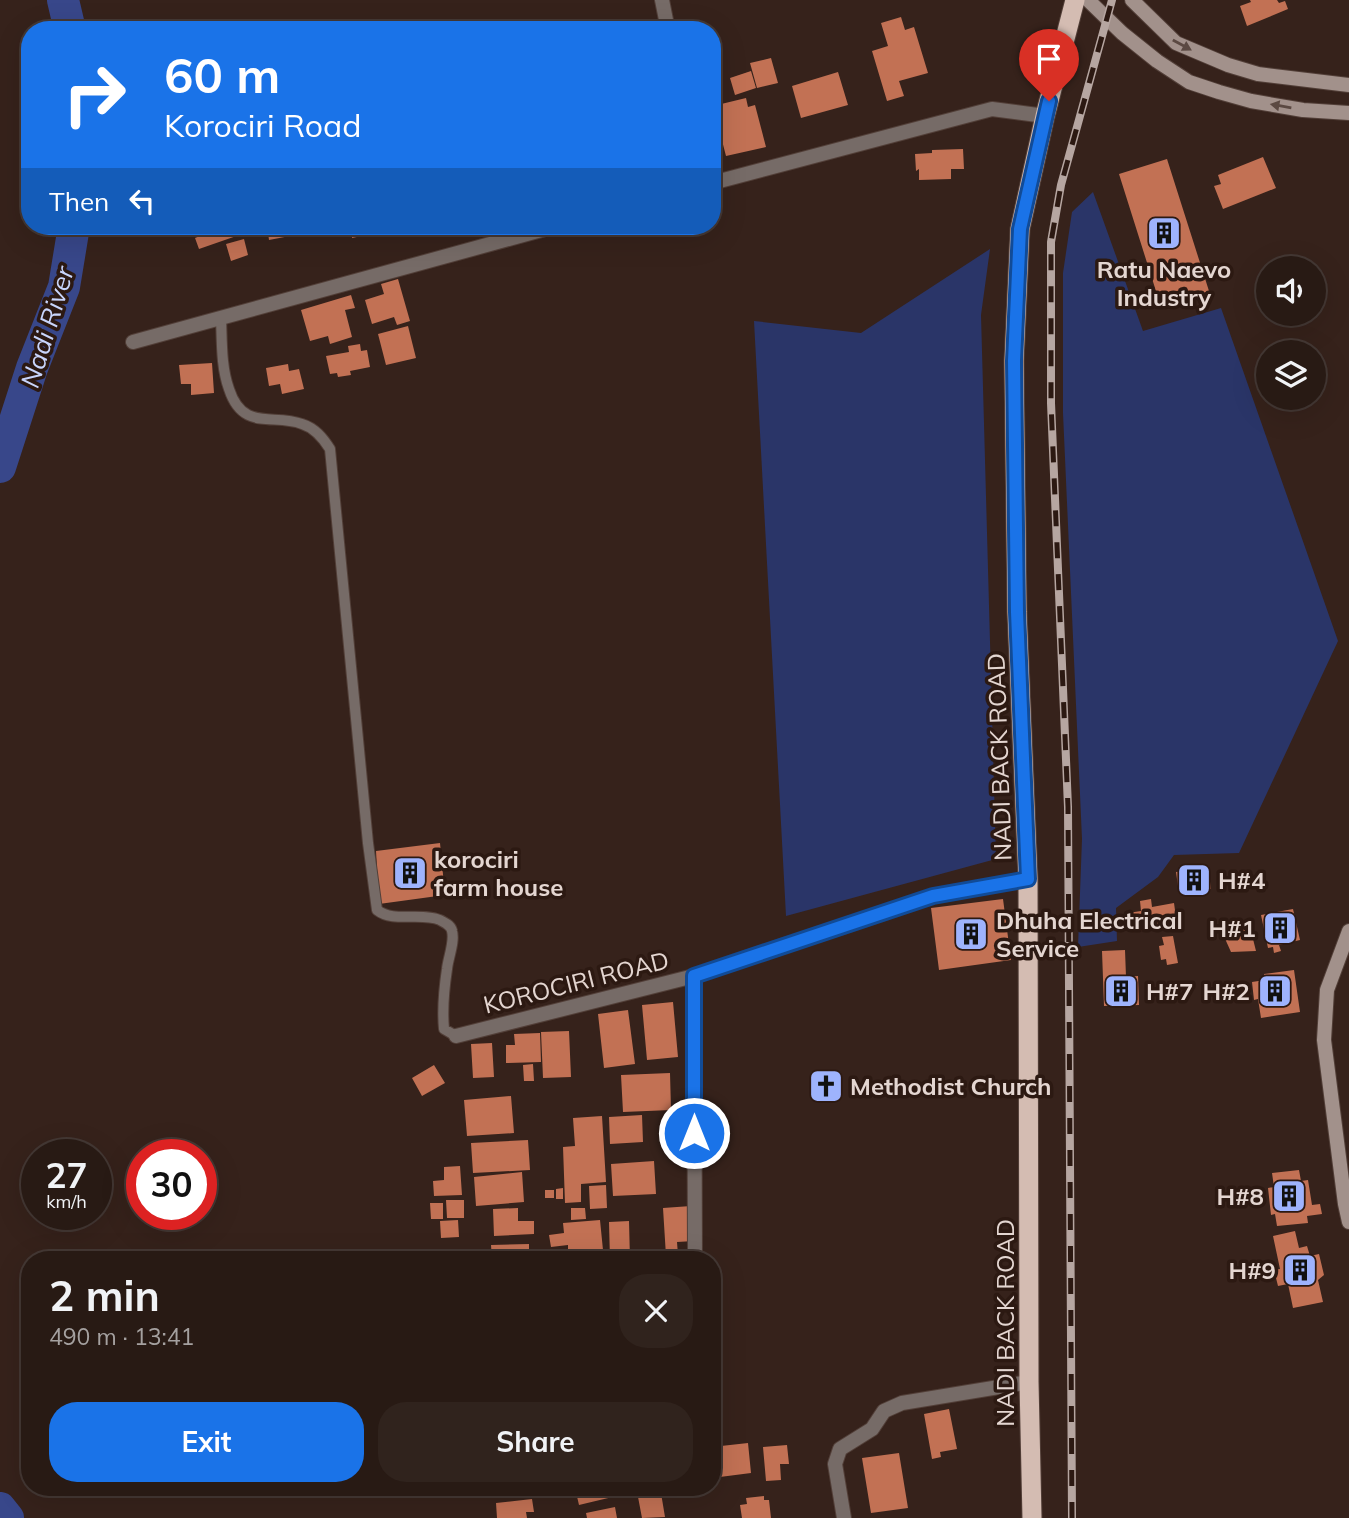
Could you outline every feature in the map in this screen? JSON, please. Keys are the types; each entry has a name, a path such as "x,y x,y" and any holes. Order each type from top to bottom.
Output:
{"highway":[{"name":"NADI BACK ROAD","path":"1032,1518 1029,1382 1028,879 1017,612 1014,361 1020,229 1075,0"}],"main road":[{"path":"1088,0 1122,33 1189,82 1251,101 1303,110 1349,113"},
{"path":"1132,0 1176,43 1228,65 1258,74 1349,85"},
{"path":"1349,931 1327,990 1324,1040 1349,1222"}],"street":[{"path":"662,0 666,21"},
{"path":"721,181 992,109 1045,116"},
{"path":"133,342 523,235"},
{"name":"KOROCIRI ROAD","path":"456,1036 694,976 933,896 1028,879"},
{"path":"694,976 695,1251"},
{"path":"844,1518 835,1464 840,1449 872,1429 884,1411 902,1403 1029,1382"}],"lane":[{"path":"220,318 229,389 237,406 246,414 262,419 301,423 314,430 330,449 368,844 377,910 391,916 411,915 435,918 447,923 452,931 452,946 442,1010 444,1029 456,1036"}],"shaded area":[{"path":"1093,192 1143,331 1221,308 1338,641 1239,853 1174,855 1158,877 1116,908 1117,941 1078,947 1082,839 1063,413 1063,273 1072,212"},
{"path":"990,249 981,315 996,859 786,916 754,321 861,333"}],"building":[{"path":"1250,0 1277,0 1279,3 1285,1 1288,9 1247,26 1240,6 1251,2"},
{"path":"901,17 905,30 914,27 928,73 899,81 904,96 887,101 872,51 888,46 881,23"},
{"path":"771,58 778,83 757,88 750,63"},
{"path":"751,71 756,88 735,95 730,78"},
{"path":"838,72 848,105 801,118 792,86"},
{"path":"746,98 748,107 755,105 766,147 726,156 721,137 721,104"},
{"path":"963,149 964,169 951,169 951,179 919,180 915,154 932,153 932,150"},
{"path":"1263,157 1276,188 1223,209 1214,186 1221,184 1218,175"},
{"name":"Ratu Naevo Industry","path":"1167,159 1209,291 1161,307 1119,174"},
{"path":"202,235 239,235 199,249 195,238"},
{"path":"268,235 295,235 269,240"},
{"path":"244,239 248,255 231,261 226,244"},
{"path":"398,279 410,321 397,325 394,317 372,324 365,300 384,294 381,284"},
{"path":"351,295 355,308 345,310 352,337 330,344 328,336 310,341 301,310"},
{"path":"408,326 416,358 386,365 378,334"},
{"path":"360,344 361,351 367,350 370,367 350,371 351,375 338,377 337,373 330,374 326,356 349,352 348,346"},
{"path":"212,363 214,393 191,395 191,384 181,384 179,365"},
{"path":"288,364 289,371 299,369 304,389 282,394 280,384 269,386 266,368"},
{"name":"korociri farm house","path":"440,843 445,895 379,904 376,851"},
{"name":"H#4","path":"1208,867 1211,889 1179,893 1176,872"},
{"name":"Dhuha Electrical Service","path":"1003,899 1011,960 939,970 931,908"},
{"path":"1151,899 1152,907 1174,903 1177,925 1131,932 1128,913 1141,911 1140,901"},
{"name":"H#1","path":"1293,909 1300,940 1279,945 1281,951 1274,953 1273,947 1268,948 1261,915"},
{"path":"1250,927 1256,951 1231,952 1222,932"},
{"path":"1173,936 1178,963 1167,965 1166,959 1161,960 1159,946 1164,945 1162,937"},
{"name":"H#7","path":"1125,950 1126,977 1138,976 1139,1005 1104,1006 1102,951"},
{"name":"H#2","path":"1294,970 1300,1012 1261,1018 1258,999 1254,1000 1252,982 1265,980 1264,974"},
{"path":"673,1002 678,1057 647,1060 642,1005"},
{"path":"628,1010 635,1064 604,1068 598,1014"},
{"path":"569,1031 571,1077 543,1078 541,1032"},
{"path":"540,1033 541,1062 506,1063 506,1045 515,1045 514,1034"},
{"path":"492,1043 494,1077 473,1078 471,1044"},
{"path":"533,1064 534,1081 524,1081 523,1065"},
{"path":"434,1065 445,1083 422,1096 412,1078"},
{"path":"670,1073 671,1110 623,1112 621,1075"},
{"path":"511,1096 514,1133 467,1136 464,1100"},
{"path":"642,1115 643,1142 610,1144 609,1117"},
{"path":"602,1116 606,1182 581,1184 581,1202 565,1203 563,1147 575,1146 573,1118"},
{"path":"528,1140 530,1170 473,1173 471,1143"},
{"path":"654,1161 656,1194 613,1196 611,1164"},
{"path":"460,1166 462,1195 434,1196 433,1181 444,1180 444,1167"},
{"name":"H#8","path":"1299,1170 1301,1181 1308,1180 1312,1205 1320,1204 1322,1214 1307,1216 1308,1223 1277,1226 1275,1214 1271,1215 1268,1188 1274,1187 1272,1173"},
{"path":"522,1172 524,1202 476,1206 474,1177"},
{"path":"606,1185 607,1208 590,1209 589,1186"},
{"path":"563,1188 563,1199 556,1199 556,1189"},
{"path":"545,1190 554,1190 554,1198 545,1198"},
{"path":"446,1200 464,1200 464,1218 447,1218"},
{"path":"430,1203 443,1203 443,1219 431,1219"},
{"path":"691,1206 694,1241 677,1242 678,1251 666,1251 663,1208"},
{"path":"518,1208 518,1221 534,1221 534,1234 494,1236 493,1209"},
{"path":"571,1208 585,1208 586,1219 571,1220"},
{"path":"458,1220 459,1237 441,1238 440,1221"},
{"path":"600,1220 603,1250 568,1251 568,1245 551,1247 549,1235 564,1233 563,1223"},
{"path":"629,1221 630,1251 610,1251 609,1222"},
{"name":"H#9","path":"1295,1231 1299,1248 1307,1246 1310,1256 1319,1254 1324,1275 1318,1280 1323,1302 1293,1308 1288,1284 1278,1286 1274,1270 1280,1269 1273,1236"},
{"path":"529,1244 529,1251 491,1251 491,1245"},
{"path":"949,1409 957,1449 940,1452 941,1457 932,1459 924,1414"},
{"path":"748,1443 751,1473 721,1477 721,1446"},
{"path":"787,1445 789,1464 780,1464 781,1480 766,1481 763,1447"},
{"path":"899,1453 908,1508 871,1513 862,1458"},
{"path":"577,1496 617,1496 579,1505"},
{"path":"662,1496 665,1517 642,1518 638,1497"},
{"path":"764,1496 764,1500 769,1500 771,1518 742,1518 740,1505 747,1504 746,1498"},
{"path":"532,1499 534,1512 526,1512 527,1518 497,1518 496,1503"},
{"path":"615,1507 617,1518 587,1518 586,1513"}],"waterway":[{"name":"Nadi River","path":"63,0 68,21"},
{"name":"Nadi River","path":"0,467 32,368 64,287 73,235"},
{"name":"Nadi River","path":"0,1508 8,1518"}],"railway":[{"path":"1072,1518 1068,807 1051,403 1051,242 1061,185 1112,0"}],"place":[{"name":"Ratu Naevo Industry","path":"1164,233"},
{"name":"korociri farm house","path":"410,873"},
{"name":"H#4","path":"1194,880"},
{"name":"H#1","path":"1280,928"},
{"name":"Dhuha Electrical Service","path":"971,934"},
{"name":"H#7","path":"1121,991"},
{"name":"H#2","path":"1275,991"},
{"name":"Methodist Church","path":"826,1086"},
{"name":"H#8","path":"1289,1196"},
{"name":"H#9","path":"1300,1270"}],"route":[{"path":"694,1133 694,976 933,896 1028,879 1017,612 1014,361 1020,229 1049,101"}]}
